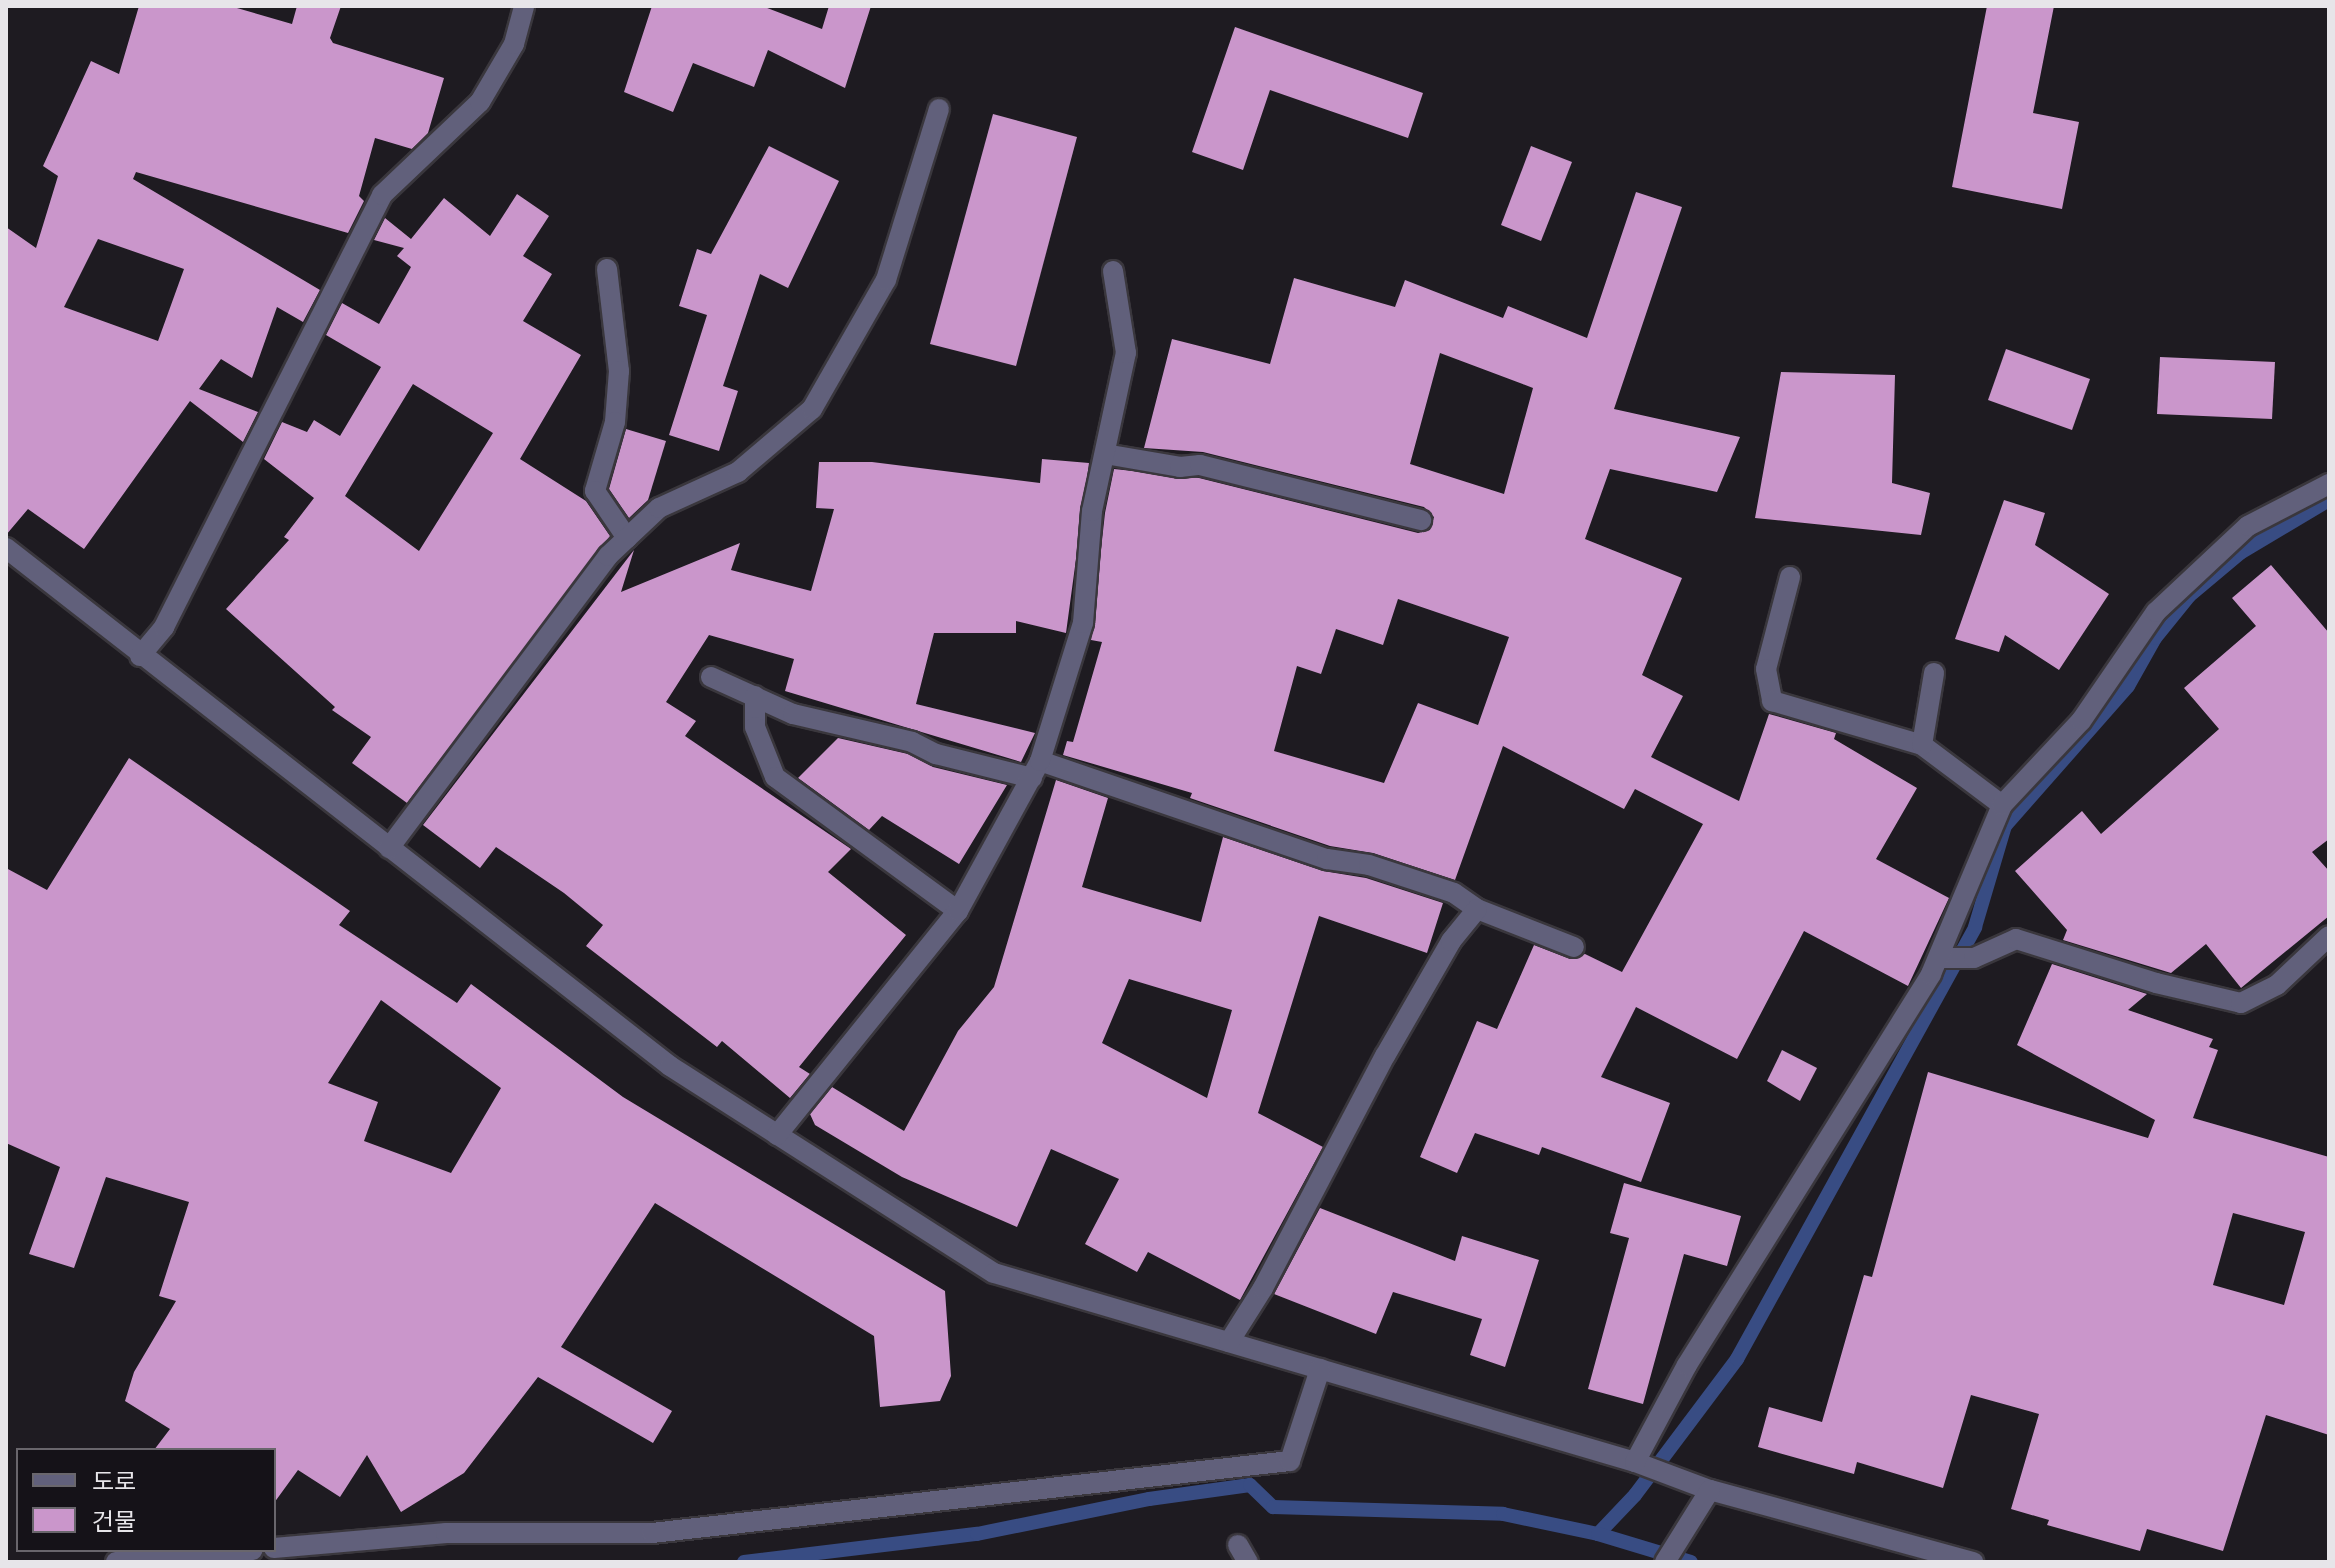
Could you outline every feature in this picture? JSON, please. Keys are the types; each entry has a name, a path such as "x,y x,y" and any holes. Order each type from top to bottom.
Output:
{"street":[{"path":"140,656 164,627 382,195 480,102 514,44 524,6"},
{"path":"389,848 608,556 659,508 738,472 812,409 886,280 939,109"},
{"path":"607,269 619,371 615,422 595,491 627,538"},
{"path":"777,1135 958,911 1036,770 1083,623 1092,511 1126,353 1113,271"},
{"path":"1105,454 1180,467 1200,465 1421,520"},
{"path":"1638,1464 1687,1365 1946,958 2002,805 2081,721 2156,612 2248,526 2329,484"},
{"path":"6,548 140,656 670,1066 994,1273 1638,1464 1710,1490 1973,1562"},
{"path":"1790,577 1766,669 1772,701 1922,745 2002,805"},
{"path":"1922,745 1934,673"},
{"path":"711,677 793,714 1036,770 1327,859 1369,865 1440,888 1477,909 1574,947"},
{"path":"755,696 755,727 775,777 958,911"},
{"path":"1229,1342 1385,1056 1451,941 1477,909"},
{"path":"1946,958 1974,958 2016,939 2156,983 2241,1003 2277,985 2329,936"},
{"path":"276,1548 446,1533 652,1533 1290,1461 1320,1369"},
{"path":"1665,1562 1710,1490"},
{"path":"116,1562 229,1552"}],"building":[{"path":"139,6 230,6 292,24 297,6 341,6 330,38 333,43 444,78 428,133 412,149 375,138 359,196 364,201 348,233 136,172 133,179 320,290 303,322 277,307 252,378 221,359 199,389 258,412 243,442 190,401 84,549 28,509 6,535 6,227 36,248 58,176 43,166 91,61 119,74","holes":["98,239 184,269 158,341 64,307"]},
{"path":"652,6 762,6 822,29 829,6 871,6 845,88 768,50 754,87 693,63 673,112 624,92"},
{"path":"1987,6 2054,6 2033,113 2079,122 2062,209 1952,187"},
{"path":"1235,27 1423,93 1408,138 1270,90 1243,170 1192,152"},
{"path":"993,114 1077,137 1016,366 930,344"},
{"path":"769,146 839,181 788,288 760,274 723,386 738,391 719,451 669,435 707,315 679,306 697,249 711,254"},
{"path":"1531,146 1572,162 1541,241 1501,225"},
{"path":"1636,192 1682,207 1614,409 1740,437 1717,492 1610,469 1585,539 1682,578 1642,675 1683,696 1651,757 1739,801 1769,714 1836,733 1834,739 1917,788 1876,859 1949,898 1908,986 1804,931 1737,1059 1636,1007 1601,1077 1670,1103 1641,1182 1542,1147 1539,1155 1475,1133 1457,1173 1420,1157 1477,1021 1497,1029 1534,945 1570,959 1585,954 1622,972 1703,824 1635,789 1624,809 1503,746 1455,880 1373,853 1330,846 1190,798 1192,793 1063,755 1067,741 1073,742 1102,642 1091,640 1105,513 1114,469 1199,478 1418,533 1430,530 1434,517 1424,507 1203,452 1144,448 1172,339 1270,364 1294,278 1395,307 1405,280 1503,318 1508,306 1587,338","holes":["1440,353 1533,388 1504,494 1410,464","1398,599 1509,637 1478,725 1418,703 1384,783 1274,751 1297,666 1321,674 1336,629 1383,645"]},
{"path":"517,194 549,216 523,256 552,274 523,321 581,355 520,459 586,501 610,536 407,803 352,763 371,737 332,710 335,707 226,609 289,540 284,537 314,498 264,459 282,422 307,432 314,420 340,436 381,367 326,335 342,303 379,324 411,267 397,256 404,248 374,240 385,218 411,239 444,198 490,236","holes":["413,384 493,433 419,551 345,496"]},
{"path":"2006,349 2090,379 2072,430 1988,400"},
{"path":"2160,357 2275,362 2272,419 2157,414"},
{"path":"1781,372 1895,375 1892,483 1930,493 1921,535 1755,518"},
{"path":"626,429 666,441 648,500 629,518 609,489"},
{"path":"1042,459 1089,463 1066,633 1016,621 1016,633 934,633 916,704 1035,733 1021,762 785,691 794,659 709,635 666,702 696,721 685,736 851,849 828,872 906,935 799,1067 810,1074 790,1098 722,1041 717,1047 586,946 603,925 564,893 496,847 480,868 423,825 634,550 621,592 740,543 731,570 811,591 834,509 816,508 819,462 872,462 1040,483"},
{"path":"2004,500 2045,513 2035,545 2109,594 2059,670 2005,635 1999,652 1955,639"},
{"path":"2271,565 2329,633 2329,839 2312,852 2329,871 2329,916 2241,988 2206,944 2171,973 2063,940 2067,930 2015,871 2082,811 2101,834 2219,729 2184,688 2256,626 2232,598"},
{"path":"838,738 908,754 933,767 1007,785 959,864 882,816 869,830 798,778"},
{"path":"129,758 350,911 339,925 457,1003 471,984 623,1097 945,1291 951,1376 940,1401 880,1407 874,1336 655,1203 561,1347 672,1411 653,1443 538,1377 464,1473 401,1512 367,1455 340,1497 298,1470 276,1500 276,1448 156,1448 170,1429 125,1401 134,1372 176,1301 159,1296 189,1202 106,1177 74,1268 29,1254 60,1167 6,1143 6,868 47,890","holes":["381,1000 501,1088 451,1173 364,1141 378,1102 328,1083"]},
{"path":"1056,780 1108,798 1082,887 1201,922 1223,837 1323,871 1366,878 1443,903 1427,953 1319,916 1258,1113 1323,1147 1240,1300 1148,1252 1137,1272 1085,1244 1119,1179 1051,1149 1017,1227 902,1177 815,1125 810,1114 832,1087 904,1131 958,1031 994,987","holes":["1129,979 1232,1010 1207,1098 1102,1043"]},
{"path":"2052,964 2147,994 2128,1010 2213,1039 2209,1047 2218,1050 2193,1118 2329,1157 2329,1435 2266,1415 2223,1551 2147,1529 2140,1551 2047,1525 2049,1520 2011,1509 2039,1414 1971,1395 1943,1488 1857,1462 1854,1474 1758,1447 1769,1407 1822,1422 1864,1275 1872,1277 1928,1072 2148,1138 2155,1120 2017,1045","holes":["2233,1213 2305,1232 2284,1305 2213,1285"]},
{"path":"1782,1050 1817,1068 1800,1101 1767,1081"},
{"path":"1624,1183 1741,1216 1727,1266 1684,1254 1643,1404 1588,1389 1629,1238 1610,1233"},
{"path":"1320,1208 1455,1261 1462,1236 1539,1260 1505,1367 1470,1355 1482,1319 1393,1292 1376,1334 1274,1294"}],"waterway":[{"path":"1598,1534 1635,1495 1737,1359 1975,927 2005,826 2128,686 2155,638 2189,596 2240,553 2329,500"},
{"path":"744,1562 977,1534 1149,1499 1250,1485 1273,1507 1503,1514 1598,1534 1691,1562"}]}
